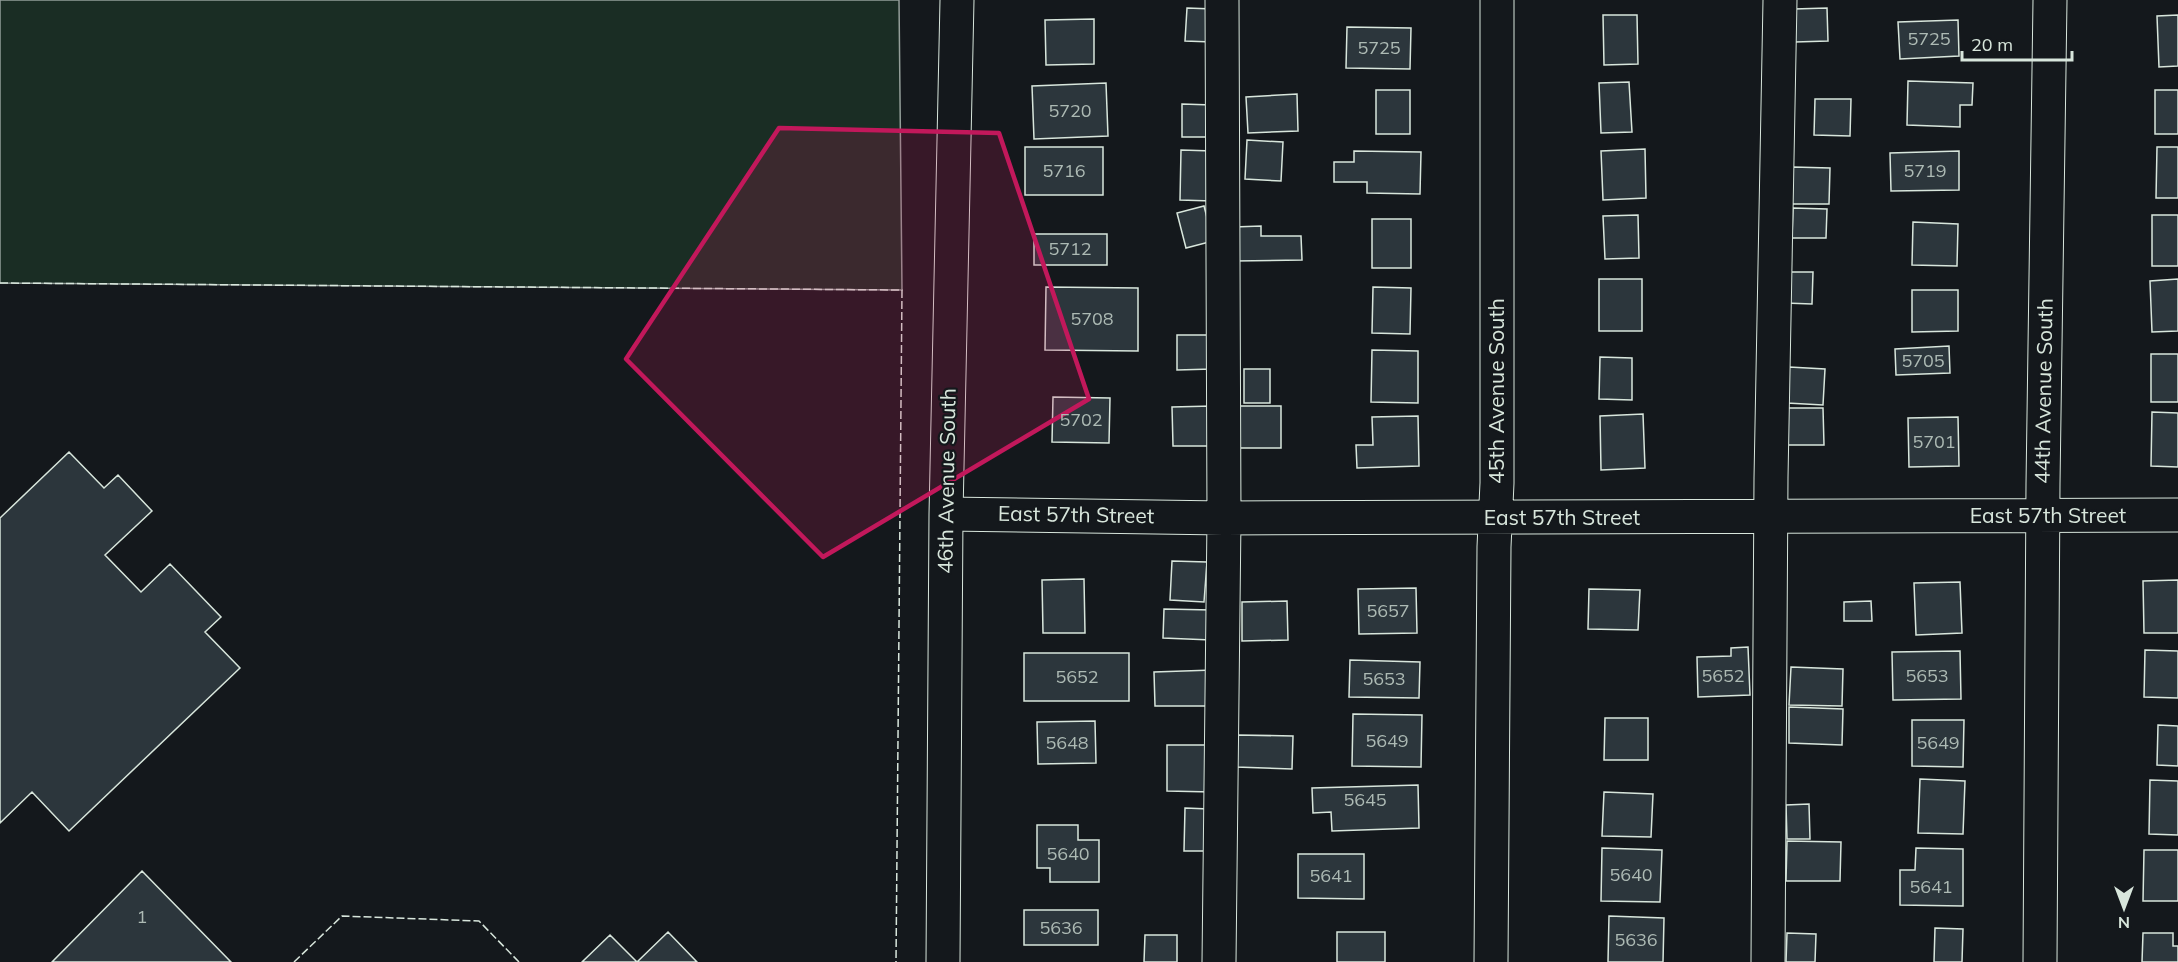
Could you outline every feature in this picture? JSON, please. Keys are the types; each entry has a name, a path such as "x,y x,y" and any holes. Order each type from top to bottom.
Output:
{"street":[{"name":"46th Avenue South","path":"943,962 946,514 957,0"},
{"path":"1219,962 1224,518 1222,0"},
{"name":"45th Avenue South","path":"1491,962 1496,518 1497,0"},
{"path":"1768,962 1770,518 1780,0"},
{"name":"44th Avenue South","path":"2040,962 2050,0"},
{"name":"East 57th Street","path":"946,514 1224,518 2178,515"}],"highlighted area":[{"path":"779,128 999,133 1089,399 823,557 626,359"}],"green space":[{"path":"0,0 899,0 902,290 0,283"}],"building":[{"path":"1187,8 1213,9 1212,42 1185,41"},
{"path":"1827,8 1828,41 1795,42 1794,9"},
{"path":"1603,15 1637,15 1638,64 1604,65"},
{"path":"2178,15 2178,66 2159,67 2157,16"},
{"path":"1094,19 1094,64 1046,65 1045,20"},
{"path":"1958,20 1959,56 1900,59 1898,22"},
{"path":"1347,27 1411,28 1410,69 1346,68"},
{"path":"1908,81 1973,83 1972,105 1960,105 1960,127 1907,125"},
{"path":"1629,82 1632,132 1601,133 1599,83"},
{"path":"1106,83 1108,136 1034,139 1032,86"},
{"path":"1376,90 1410,90 1410,134 1376,134"},
{"path":"2155,90 2178,90 2178,134 2155,134"},
{"path":"1297,94 1298,131 1248,133 1246,97"},
{"path":"1815,99 1851,99 1850,136 1814,135"},
{"path":"1182,104 1212,105 1212,137 1182,137"},
{"path":"1247,140 1283,142 1281,181 1245,179"},
{"path":"1025,147 1103,147 1103,195 1025,195"},
{"path":"2157,147 2178,147 2178,198 2156,198"},
{"path":"1645,149 1646,198 1603,200 1601,151"},
{"path":"1181,150 1213,151 1212,201 1180,200"},
{"path":"1354,151 1421,152 1420,194 1367,193 1367,182 1334,182 1334,162 1354,162"},
{"path":"1959,151 1959,190 1891,191 1890,153"},
{"path":"1793,167 1830,168 1829,204 1792,204"},
{"path":"1204,206 1213,241 1186,248 1177,213"},
{"path":"1793,208 1827,209 1826,238 1792,238"},
{"path":"1638,215 1639,258 1605,259 1603,216"},
{"path":"2152,215 2178,215 2178,266 2152,266"},
{"path":"1372,219 1411,219 1411,268 1372,268"},
{"path":"1913,222 1958,224 1957,266 1912,265"},
{"path":"1261,226 1261,236 1301,236 1302,260 1235,261 1234,227"},
{"path":"1034,234 1107,234 1107,265 1034,265"},
{"path":"1786,272 1813,272 1812,304 1785,303"},
{"path":"1599,279 1642,279 1642,331 1599,331"},
{"path":"2178,279 2178,331 2152,332 2150,281"},
{"path":"1046,287 1138,288 1138,351 1045,350"},
{"path":"1373,287 1411,288 1410,334 1372,333"},
{"path":"1912,290 1958,290 1958,331 1912,332"},
{"path":"1177,335 1211,335 1212,369 1177,370"},
{"path":"1949,346 1950,373 1896,375 1895,349"},
{"path":"1372,350 1418,351 1418,403 1371,402"},
{"path":"2151,354 2178,354 2178,402 2151,402"},
{"path":"1600,357 1632,358 1632,400 1599,399"},
{"path":"1789,367 1825,369 1823,405 1787,403"},
{"path":"1244,369 1270,369 1270,403 1244,403"},
{"path":"1053,397 1110,398 1109,443 1052,442"},
{"path":"1212,406 1213,446 1173,446 1172,407"},
{"path":"1239,406 1281,406 1281,448 1239,448"},
{"path":"1786,408 1823,408 1824,445 1786,445"},
{"path":"2152,412 2178,413 2178,467 2151,466"},
{"path":"1643,414 1645,468 1601,470 1600,416"},
{"path":"1418,416 1419,466 1357,468 1356,445 1373,445 1372,417"},
{"path":"1958,417 1959,466 1909,467 1908,418"},
{"path":"69,452 104,488 118,475 152,511 105,555 141,592 170,564 221,617 205,632 240,668 69,831 32,792 0,823 0,518"},
{"path":"1172,561 1207,562 1204,602 1170,600"},
{"path":"1084,579 1085,633 1043,633 1042,580"},
{"path":"2178,580 2178,633 2144,633 2143,581"},
{"path":"1960,582 1962,633 1916,635 1914,583"},
{"path":"1416,588 1417,633 1359,634 1358,589"},
{"path":"1589,589 1640,590 1638,630 1588,629"},
{"path":"1287,601 1288,640 1242,641 1242,602"},
{"path":"1871,601 1872,621 1844,621 1844,602"},
{"path":"1164,609 1212,610 1211,640 1163,638"},
{"path":"1748,647 1750,695 1698,697 1697,657 1731,656 1731,648"},
{"path":"2145,650 2178,651 2178,698 2144,697"},
{"path":"1960,651 1961,699 1893,700 1892,652"},
{"path":"1024,653 1129,653 1129,701 1024,701"},
{"path":"1350,660 1420,662 1419,698 1349,697"},
{"path":"1791,667 1843,669 1842,706 1789,705"},
{"path":"1213,670 1214,706 1155,706 1154,672"},
{"path":"1789,707 1843,709 1842,745 1789,743"},
{"path":"1353,714 1422,715 1421,767 1352,766"},
{"path":"1605,718 1648,718 1648,760 1604,760"},
{"path":"1912,720 1964,720 1963,767 1912,766"},
{"path":"1095,721 1096,763 1038,764 1037,722"},
{"path":"2158,725 2178,726 2178,766 2157,765"},
{"path":"1237,735 1293,736 1292,769 1236,767"},
{"path":"1167,745 1213,745 1212,792 1167,791"},
{"path":"1920,779 1965,781 1963,834 1918,833"},
{"path":"2150,780 2178,781 2178,835 2149,834"},
{"path":"1418,785 1419,828 1332,831 1331,812 1313,813 1312,788"},
{"path":"1604,792 1653,794 1651,837 1602,836"},
{"path":"1809,804 1810,839 1787,839 1786,805"},
{"path":"1185,808 1209,809 1207,851 1184,851"},
{"path":"1037,825 1078,825 1078,840 1099,840 1099,882 1050,882 1050,868 1037,868"},
{"path":"1787,841 1841,842 1840,881 1786,881"},
{"path":"1602,848 1662,850 1660,902 1601,901"},
{"path":"1916,848 1963,849 1963,906 1900,905 1900,870 1915,870"},
{"path":"2144,850 2178,850 2178,901 2143,901"},
{"path":"1298,854 1364,854 1364,899 1298,898"},
{"path":"142,871 231,962 52,962"},
{"path":"1024,910 1098,910 1098,945 1024,945"},
{"path":"1609,916 1664,918 1663,962 1608,962"},
{"path":"1935,928 1963,929 1962,962 1934,962"},
{"path":"668,932 697,962 637,962"},
{"path":"1337,932 1385,932 1385,962 1337,962"},
{"path":"1787,933 1816,934 1815,962 1786,962"},
{"path":"2143,933 2173,933 2173,946 2178,946 2178,962 2142,962"},
{"path":"610,935 637,962 582,962"},
{"path":"1145,935 1177,935 1177,962 1144,962"}],"fence":[{"path":"0,283 902,290 896,962"},
{"path":"294,962 342,916 479,921 519,962"}]}
